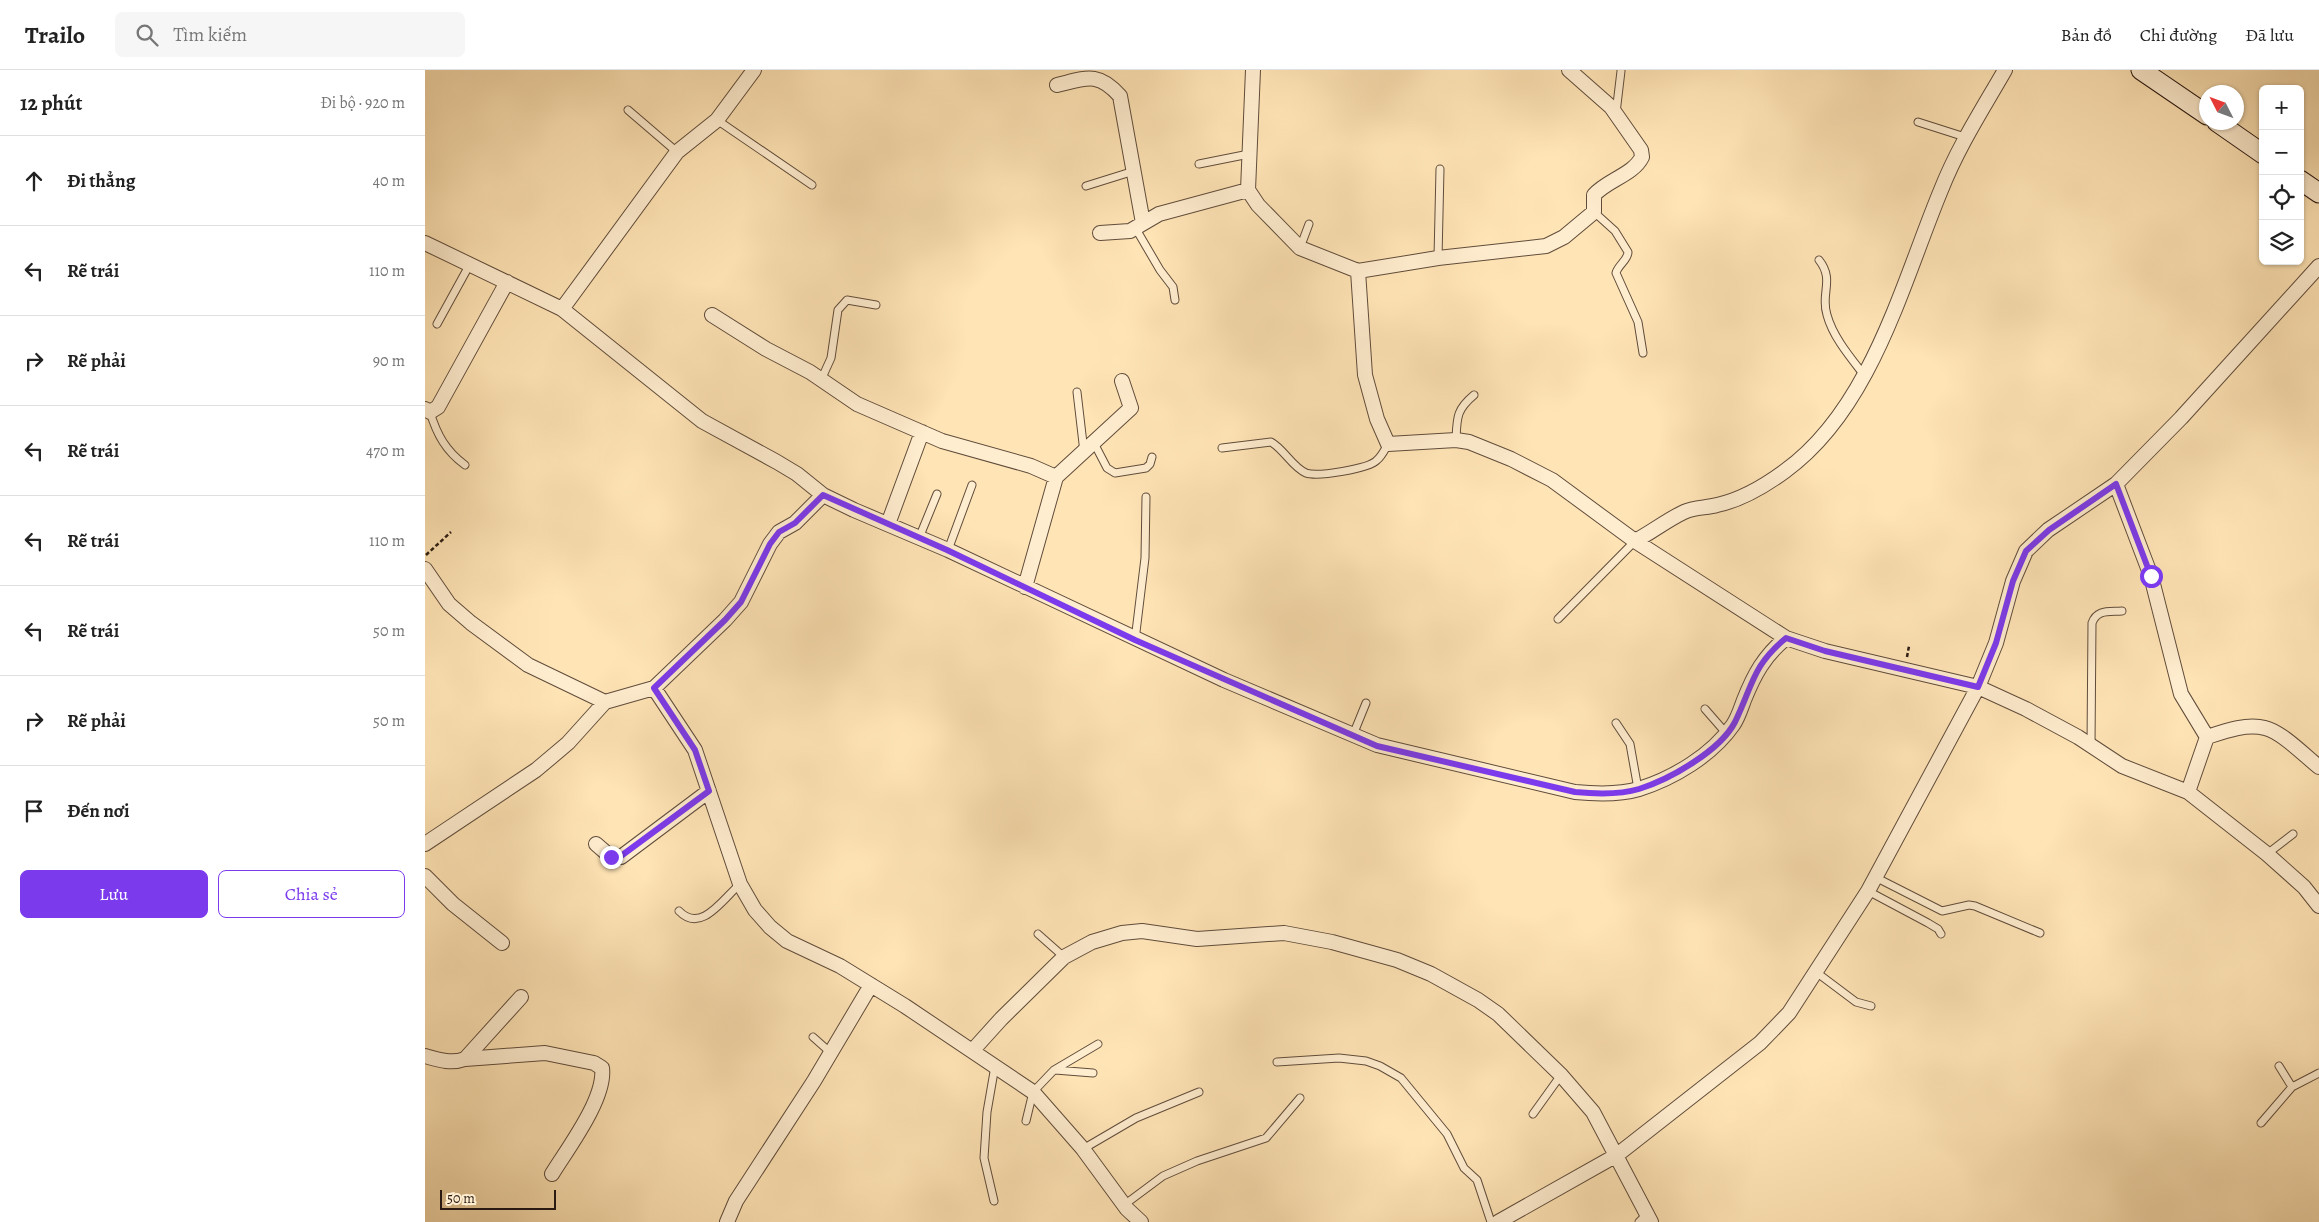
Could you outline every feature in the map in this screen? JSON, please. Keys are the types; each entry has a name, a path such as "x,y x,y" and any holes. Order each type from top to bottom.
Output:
{"main road":[{"path":"2141,70 2199,110"},
{"path":"2228,130 2259,151"},
{"path":"2304,183 2319,193"}],"street":[{"path":"562,309 677,152 717,120 754,70"},
{"path":"1253,70 1248,190 1258,205 1300,248 1358,271 1438,258 1546,246 1564,237 1594,212 1594,195 1600,188 1627,172 1639,162 1642,157 1641,150 1616,113 1569,70"},
{"path":"1635,541 1686,511 1719,505 1757,488 1785,471 1809,451 1834,422 1864,374 1889,323 1941,189 1965,137 2005,70"},
{"path":"1057,85 1086,78 1095,78 1114,89 1120,96 1134,171 1139,226"},
{"path":"1100,233 1130,231 1159,214 1248,190"},
{"path":"425,243 562,309 702,421 797,474 823,495 947,550 1135,640 1377,746 1575,792 1599,794 1638,789 1690,765 1714,746 1734,724 1756,671 1770,651 1786,638"},
{"path":"1497,1222 1617,1155 1760,1044 1789,1013 1868,891 1978,687 1996,643 2013,581 2026,551 2049,530 2116,484 2181,418 2319,266"},
{"path":"1358,271 1365,375 1377,419 1388,444 1456,440 1469,442 1511,459 1552,480 1635,541 1786,638 1825,651 1978,687 2026,709 2122,766 2188,792 2267,854 2304,887 2319,906"},
{"path":"428,411 438,407 507,282"},
{"path":"713,315 857,404 943,440 1043,470 1056,477"},
{"path":"1025,587 1056,477 1131,408 1122,381"},
{"path":"888,524 922,432"},
{"path":"2116,484 2151,576 2181,694 2207,737"},
{"path":"425,844 536,770 568,742 605,702 654,688 725,620 741,602 770,544 779,532 795,523 823,495"},
{"path":"425,569 449,604 471,623 528,665 605,702"},
{"path":"654,688 695,750 740,884 755,910 770,928 787,941 840,966 871,985 973,1050 1033,1092 1083,1149 1124,1205 1141,1222"},
{"path":"2207,737 2231,729 2266,728 2279,735 2319,767"},
{"path":"2188,792 2207,737"},
{"path":"596,844 611,857 621,856 709,791"},
{"path":"425,876 453,904 502,943"},
{"path":"973,1050 1001,1019 1064,957 1093,942 1142,931 1197,939 1285,934 1332,942 1397,960 1431,974 1479,1000 1498,1014 1561,1076 1593,1112 1617,1155 1645,1219"},
{"path":"727,1222 740,1194 831,1053 871,985"},
{"path":"465,1059 521,997"},
{"path":"425,1056 446,1062 457,1062 465,1059 545,1053 601,1066 603,1078 592,1105 553,1174"}],"lane":[{"path":"1616,113 1621,70"},
{"path":"628,110 677,152"},
{"path":"717,120 813,185"},
{"path":"1918,122 1965,137"},
{"path":"1199,164 1249,154"},
{"path":"1438,258 1440,169"},
{"path":"1086,186 1134,171"},
{"path":"1594,212 1615,231 1628,252 1628,256 1617,268 1616,273 1638,322 1643,353"},
{"path":"1300,248 1309,224"},
{"path":"1139,226 1160,270 1173,287 1175,300"},
{"path":"1819,260 1825,268 1828,280 1824,304 1827,317 1841,344 1864,374"},
{"path":"437,324 470,264"},
{"path":"821,380 831,358 839,310 843,304 847,300 876,305"},
{"path":"1077,392 1089,448 1107,468 1115,473 1146,468 1150,464 1152,457"},
{"path":"1456,440 1457,418 1460,409 1474,395"},
{"path":"428,411 444,446 465,465"},
{"path":"1223,448 1271,442 1300,470 1312,474 1352,469 1372,464 1377,461 1388,444"},
{"path":"947,550 973,486"},
{"path":"919,538 937,494"},
{"path":"1135,640 1145,558 1146,497"},
{"path":"1558,619 1635,541"},
{"path":"2091,746 2093,623 2095,616 2100,612 2122,611"},
{"path":"1353,735 1366,703"},
{"path":"1705,709 1726,733"},
{"path":"1616,724 1630,744 1638,789"},
{"path":"2267,854 2293,834"},
{"path":"1875,878 1942,911 1969,905 1975,906 2040,933"},
{"path":"679,912 686,918 695,921 707,916 740,884"},
{"path":"1868,891 1928,923 1938,929 1941,934"},
{"path":"1038,934 1064,957"},
{"path":"1815,972 1855,1002 1871,1006"},
{"path":"813,1037 831,1053"},
{"path":"1026,1121 1033,1092 1054,1070 1098,1044"},
{"path":"1277,1062 1339,1058 1367,1061 1381,1066 1401,1078 1447,1134 1464,1168 1477,1180 1491,1222"},
{"path":"994,1201 984,1158 987,1112 995,1066"},
{"path":"2279,1066 2292,1087"},
{"path":"1054,1070 1093,1073"},
{"path":"2261,1123 2292,1087 2319,1073"},
{"path":"1533,1114 1561,1076"},
{"path":"1083,1149 1136,1118 1199,1092"},
{"path":"1124,1205 1163,1176 1266,1138 1300,1098"}],"path":[{"path":"425,556 451,532"}],"route":[{"path":"611,857 621,856 709,791 695,750 654,688 687,658 741,602 759,564 779,532 795,523 823,495 947,550 1135,640 1377,746 1575,792 1599,794 1638,789 1663,779 1690,765 1714,746 1734,724 1756,671 1770,651 1786,638 1825,651 1978,687 1996,643 2013,581 2026,551 2049,530 2116,484 2151,576"}]}
